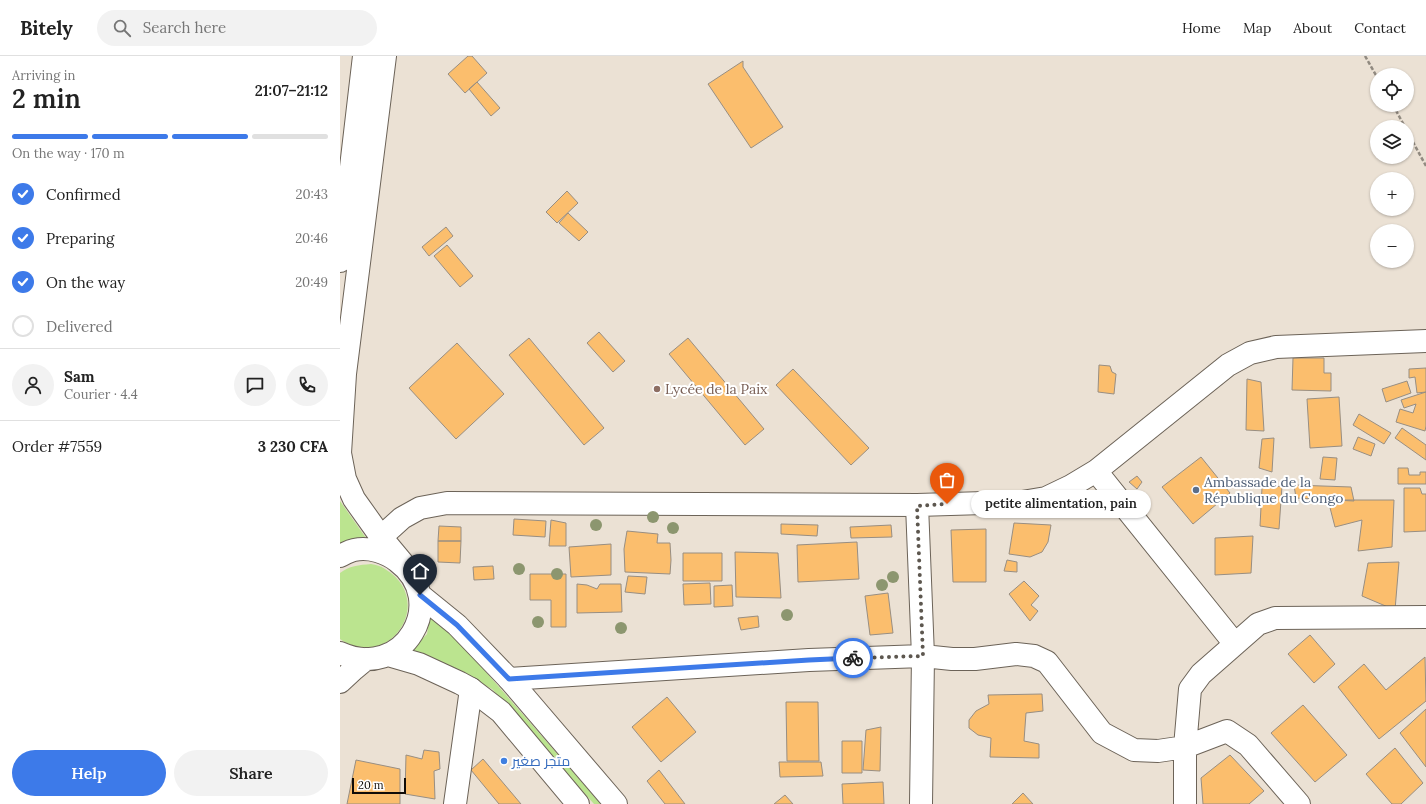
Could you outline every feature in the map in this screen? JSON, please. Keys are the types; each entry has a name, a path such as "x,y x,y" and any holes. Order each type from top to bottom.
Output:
{"street":[{"path":"340,261 346,159 364,56"},
{"path":"340,682 354,668 349,657 378,658 388,655 404,645 415,630 420,613 420,595 415,580 381,537 354,499 345,479 340,453 344,374 385,56"},
{"path":"381,537 402,518 420,508 447,503 917,506 1022,502 1046,498 1071,486 1096,471 1228,365 1250,353 1276,347 1426,341"},
{"path":"1096,471 1235,644"},
{"path":"917,506 923,656 921,804"},
{"path":"340,556 354,550 373,550 391,555 406,567"},
{"path":"420,595 457,625 509,679 616,804"},
{"path":"1184,804 1185,748 1190,689 1201,674 1258,624 1275,618 1426,618"},
{"path":"509,679 809,660 923,656 952,659 975,659 1016,654 1034,656 1047,662 1102,733 1134,750 1158,751 1185,748 1227,730 1248,744 1299,804"},
{"path":"388,655 419,664 471,688 501,712 578,804"},
{"path":"455,804 471,688"}],"path":[{"path":"1365,56 1372,68"},
{"path":"1414,144 1426,166"}],"green space":[{"path":"340,501 366,538 340,549"},
{"path":"371,564 383,568 400,582 407,598 407,614 401,628 390,640 375,647 358,647 340,639 340,573 351,567"},
{"path":"431,609 601,804 594,804 492,689 473,679 408,653 427,634"}],"building":[{"path":"468,56 472,56 487,73 465,93 448,74"},
{"path":"743,61 743,67 783,127 751,148 708,84"},
{"path":"477,82 500,108 491,116 469,89"},
{"path":"567,191 578,203 557,223 546,212"},
{"path":"568,213 588,232 579,241 559,223"},
{"path":"446,227 453,236 429,256 422,247"},
{"path":"447,245 473,276 460,287 434,256"},
{"path":"599,332 625,361 613,372 587,343"},
{"path":"529,338 604,428 584,445 509,355"},
{"path":"688,338 764,429 745,445 669,354"},
{"path":"457,343 504,394 456,439 409,388"},
{"path":"1293,358 1324,358 1324,373 1331,373 1331,391 1292,390"},
{"path":"1099,365 1110,366 1112,372 1116,374 1114,394 1098,392"},
{"path":"1426,368 1426,392 1417,393 1415,377 1409,378 1409,369"},
{"path":"793,369 869,448 851,465 776,385"},
{"path":"1247,379 1261,382 1264,431 1246,430"},
{"path":"1407,381 1411,393 1386,402 1382,389"},
{"path":"1426,392 1425,431 1396,422 1400,409 1413,413 1416,404 1404,408 1401,400"},
{"path":"1339,397 1342,446 1310,448 1307,399"},
{"path":"1359,414 1391,433 1384,444 1353,425"},
{"path":"1402,428 1426,445 1426,460 1395,438"},
{"path":"1358,437 1375,444 1371,456 1353,449"},
{"path":"1274,438 1272,472 1259,468 1262,439"},
{"name":"Ambassade de la République du Congo","path":"1201,457 1230,493 1193,524 1162,487"},
{"path":"1323,457 1337,458 1335,480 1320,479"},
{"path":"1398,468 1408,468 1409,475 1420,475 1420,472 1426,472 1426,484 1398,484"},
{"path":"1137,476 1142,482 1137,489 1129,482"},
{"path":"1294,485 1351,487 1354,501 1296,498"},
{"path":"1282,486 1279,529 1260,526 1262,488"},
{"path":"1404,488 1420,488 1422,494 1426,494 1426,531 1404,532"},
{"path":"1328,500 1394,500 1392,547 1358,551 1362,520 1335,527"},
{"path":"514,519 546,521 545,537 513,535"},
{"path":"551,520 566,523 566,546 549,546"},
{"path":"1014,523 1051,525 1048,542 1042,552 1030,557 1009,554"},
{"path":"781,524 818,525 817,536 781,534"},
{"path":"891,525 892,537 851,538 850,527"},
{"path":"439,526 461,527 461,541 438,541"},
{"path":"986,529 986,582 953,582 951,530"},
{"path":"627,531 658,534 657,543 670,543 670,574 625,572 624,549"},
{"path":"1253,536 1251,573 1215,575 1215,538"},
{"path":"438,541 461,541 460,563 438,562"},
{"path":"857,542 859,579 798,582 797,545"},
{"path":"611,544 611,575 571,577 569,547"},
{"path":"735,552 778,553 781,598 736,597"},
{"path":"683,553 722,553 722,581 683,581"},
{"path":"1007,560 1017,562 1017,572 1004,571"},
{"path":"1399,562 1395,610 1362,596 1368,563"},
{"path":"493,566 494,579 474,580 473,567"},
{"path":"530,574 566,574 566,627 551,627 551,600 530,600"},
{"path":"628,576 647,577 645,594 625,592"},
{"path":"1024,581 1039,596 1031,605 1038,611 1030,621 1009,594"},
{"path":"710,583 711,604 684,605 683,584"},
{"path":"577,584 587,585 597,589 600,584 621,584 622,612 577,613"},
{"path":"732,585 733,606 714,607 714,586"},
{"path":"888,593 893,633 870,635 865,596"},
{"path":"758,616 759,627 741,630 738,618"},
{"path":"1310,635 1335,664 1314,683 1288,654"},
{"path":"1425,657 1426,701 1379,739 1338,687 1364,664 1386,690"},
{"path":"1042,694 1043,711 1026,713 1024,741 1039,744 1039,758 990,757 991,738 978,735 969,728 969,720 976,711 989,704 988,695"},
{"path":"667,697 696,732 661,762 632,727"},
{"path":"786,702 818,702 819,761 787,761"},
{"path":"1303,705 1347,755 1315,782 1271,733"},
{"path":"1426,709 1426,767 1400,733"},
{"path":"881,727 880,771 863,770 866,730"},
{"path":"842,741 862,741 862,773 842,773"},
{"path":"1395,748 1423,783 1401,804 1392,804 1366,774"},
{"path":"424,750 439,752 440,769 434,771 435,799 405,794 406,755 422,759"},
{"path":"1230,755 1264,791 1249,804 1203,804 1201,778"},
{"path":"483,759 521,804 499,804 471,770"},
{"path":"356,760 400,769 400,804 347,804"},
{"path":"779,762 821,762 823,776 780,777"},
{"path":"659,770 685,804 665,804 647,781"},
{"path":"883,782 884,804 843,804 842,784"},
{"path":"1023,793 1033,804 1012,804"},
{"path":"785,795 793,804 774,804"}],"way so far":[{"path":"853,658 923,656 917,506 947,504"}],"place":[{"name":"Lycée de la Paix","path":"657,389"},
{"name":"Ambassade de la République du Congo","path":"1196,490"},
{"name":"petite alimentation, pain","path":"947,504"},
{"name":"متجر صغير","path":"504,761"}],"route":[{"path":"420,595 457,625 509,679 853,658"}]}
